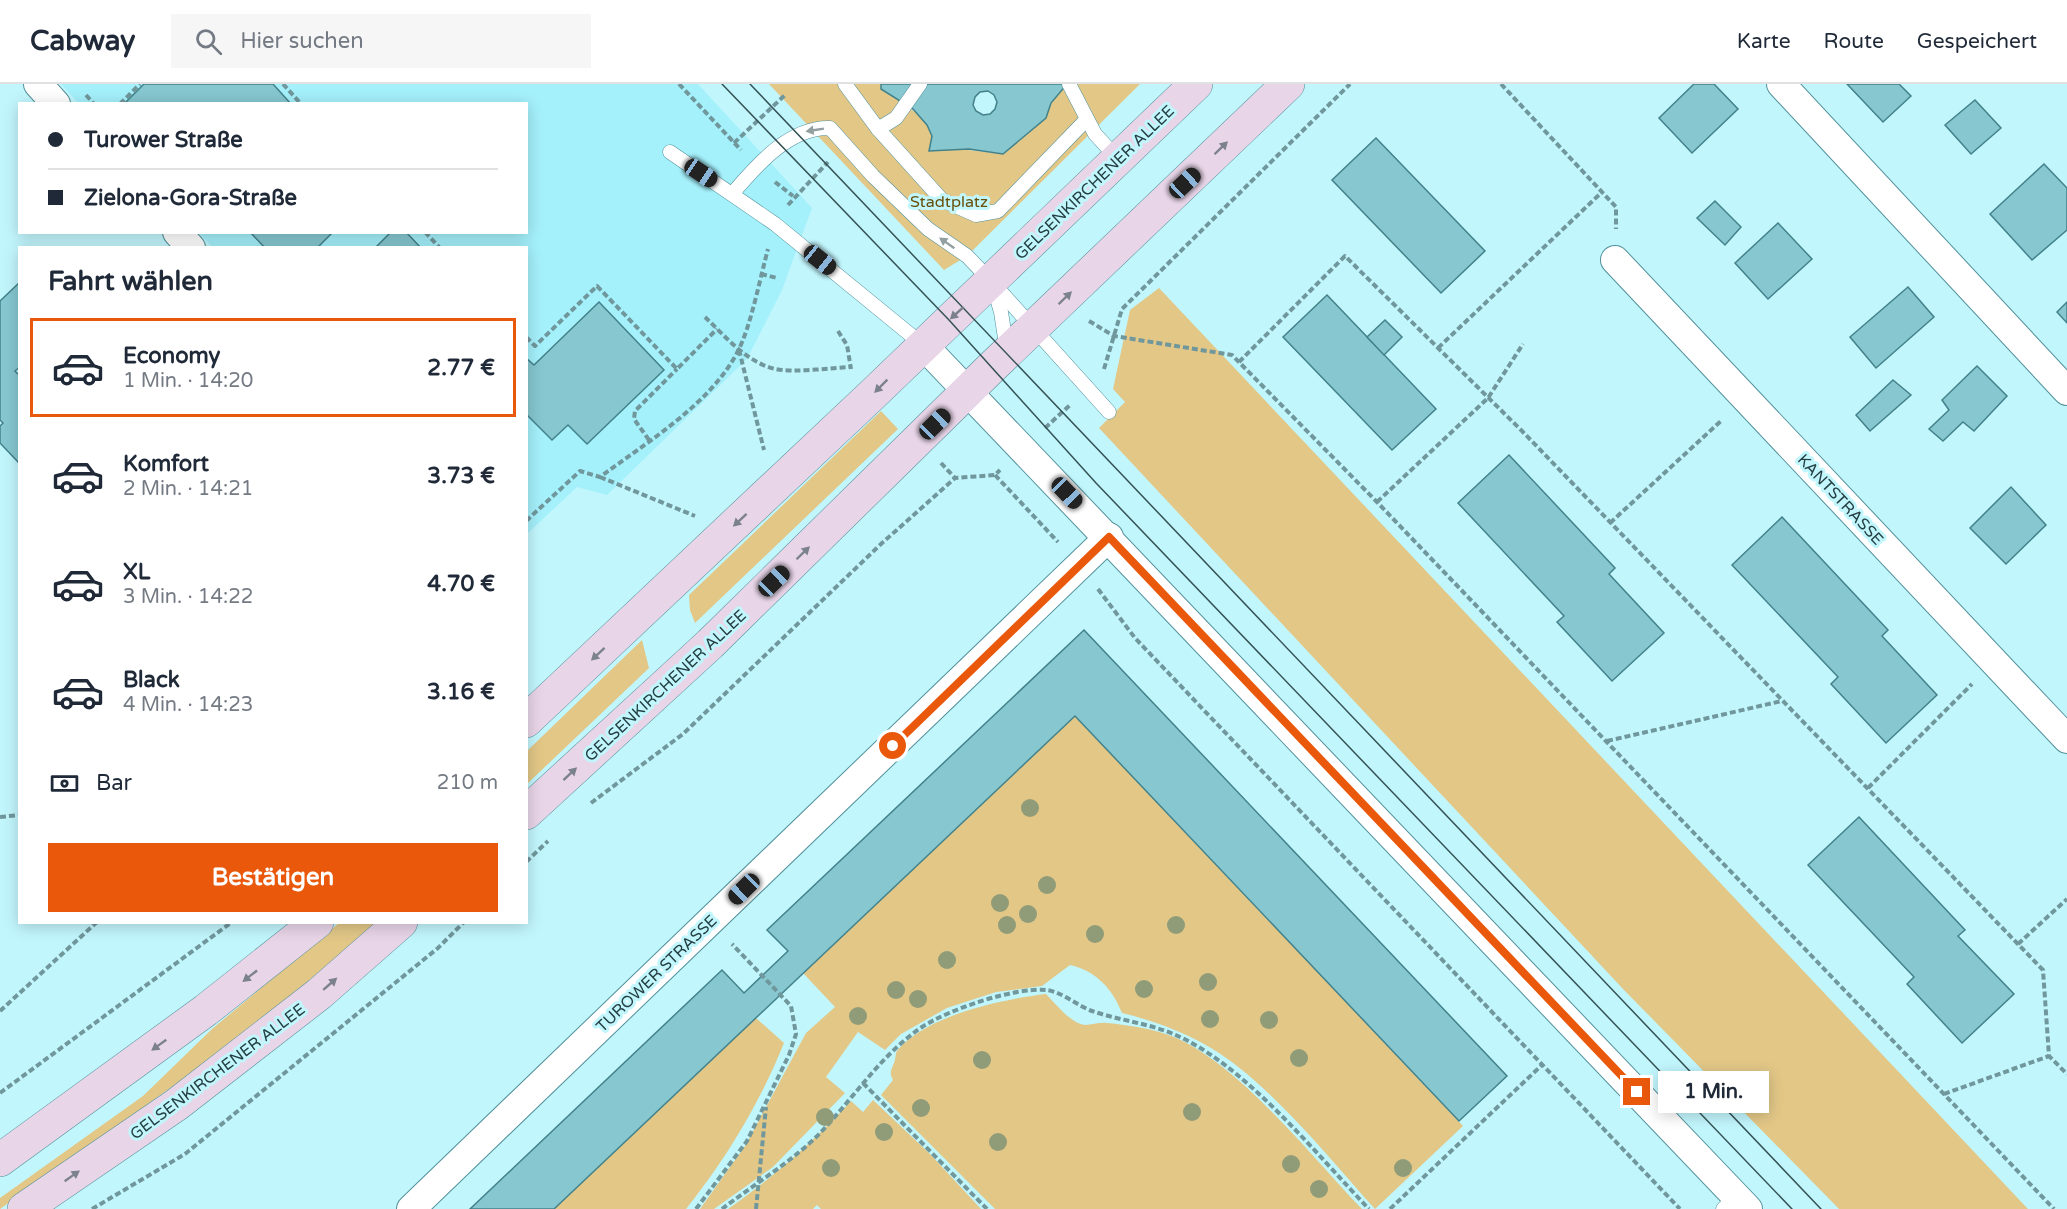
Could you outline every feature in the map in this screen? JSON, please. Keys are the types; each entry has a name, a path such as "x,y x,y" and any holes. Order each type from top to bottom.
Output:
{"main road":[{"name":"GELSENKIRCHENER ALLEE","path":"528,719 992,281 1196,84"},
{"name":"GELSENKIRCHENER ALLEE","path":"528,811 710,644 1288,84"},
{"path":"0,1160 206,1011 315,924"},
{"name":"GELSENKIRCHENER ALLEE","path":"24,1209 176,1105 319,994 399,924"}],"street":[{"path":"38,84 54,102"},
{"path":"1781,84 2067,391"},
{"path":"179,234 189,246"},
{"name":"KANTSTRASSE","path":"1615,260 2067,739"},
{"path":"923,345 1109,537 1735,1205"},
{"name":"TUROWER STRASSE","path":"411,1209 1109,537"}],"lane":[{"path":"845,84 878,129 942,200 976,215 998,211 1087,119"},
{"path":"878,129 896,118 920,84"},
{"path":"1069,84 1095,134 1118,159"},
{"path":"732,194 756,166 797,133 816,128 830,128 873,176 927,229 967,256 992,281 1109,412"},
{"path":"670,152 775,225 923,345"},
{"path":"992,281 1001,312 1008,353"}],"path":[{"path":"122,102 140,84"},
{"path":"283,84 299,102"},
{"path":"679,84 756,166 793,196 832,158"},
{"path":"584,808 683,734 881,544 955,478 994,475 1088,388 1102,374 1122,309 1350,84"},
{"path":"1501,84 1616,207 1615,260"},
{"path":"734,143 785,94"},
{"path":"1438,348 1602,192"},
{"path":"600,477 680,418 724,373 739,350 775,225"},
{"path":"428,234 438,246"},
{"path":"1239,362 1345,256 1488,398 2043,970 2049,1056 2067,1074"},
{"path":"761,274 777,278"},
{"path":"528,339 535,346 597,286 677,369"},
{"path":"705,316 739,350 757,362 776,369 850,367 847,345 838,331"},
{"path":"1092,325 1114,336 1232,356 1239,362 1377,502 2054,1209"},
{"path":"649,440 634,419 635,411 717,329"},
{"path":"1377,502 1488,398 1523,344"},
{"path":"739,350 764,450"},
{"path":"1610,523 1746,399"},
{"path":"528,519 580,471 695,516"},
{"path":"994,475 1080,565 1135,638 1680,1209"},
{"path":"1868,788 1994,662"},
{"path":"733,678 737,682"},
{"path":"1607,742 1782,701"},
{"path":"0,817 18,815"},
{"path":"528,860 551,838"},
{"path":"2018,944 2067,899"},
{"path":"696,1209 747,1141 796,1034 791,1006 710,921"},
{"path":"0,1011 95,924"},
{"path":"0,1093 229,924"},
{"path":"92,1209 185,1154 438,948 462,924"},
{"path":"722,1209 820,1133 890,1054 933,1022 953,1011 1017,992 1048,990 1091,1011 1170,1032 1210,1053 1261,1097 1369,1209"},
{"path":"1944,1094 2049,1056"},
{"path":"1390,1209 1542,1064"},
{"path":"863,1083 987,1209"},
{"path":"756,1209 766,1103"}],"shaded area":[{"path":"61,84 698,84 812,208 782,290 747,359 607,495 577,487 528,533 528,246 211,246 200,234 528,234 528,102 77,102"}],"green space":[{"name":"Stadtplatz","path":"769,84 881,84 959,149 1003,154 1067,84 1140,84 967,256 944,270"},
{"path":"1159,288 2028,1209 1839,1209 1624,990 1099,428 1125,402 1113,389 1130,310"},
{"path":"881,411 898,429 695,623 690,610 689,595"},
{"path":"642,640 649,668 528,783 528,750"},
{"path":"1075,716 1463,1126 1375,1209 1301,1126 1261,1086 1240,1069 1208,1046 1184,1034 1122,1013 1102,982 1088,972 1070,965 1042,986 996,992 947,1008 901,1034 885,1050 858,1032 826,1077 845,1093 773,1167 714,1209 700,1209 745,1146 806,1033 835,1007 803,973"},
{"path":"338,924 375,924 214,1057 0,1209 0,1198 143,1096 212,1029"},
{"path":"1046,994 1079,1024 1107,1023 1132,1026 1167,1034 1199,1050 1224,1068 1274,1114 1362,1209 995,1209 881,1095 893,1080 891,1072 897,1051 910,1038 926,1028 966,1011 1009,1000"},
{"path":"756,1018 784,1043 741,1130 686,1209 554,1209"},
{"path":"873,1100 930,1154 981,1209 821,1209 817,1205 813,1209 728,1209 792,1158 851,1101 863,1112"}],"building":[{"path":"144,84 273,84 289,102 126,102"},
{"path":"881,84 1067,84 1051,103 1046,118 1003,154 969,149 929,151 932,136 927,125 913,109 881,89","holes":["988,91 994,95 997,102 990,114 983,115 976,111 973,105 975,97 980,92"]},
{"path":"1694,84 1714,84 1738,109 1692,153 1659,118"},
{"path":"1847,84 1899,84 1911,96 1883,122"},
{"path":"1975,100 2001,128 1971,154 1945,125"},
{"path":"1376,138 1485,251 1441,293 1332,180"},
{"path":"2044,164 2067,188 2067,230 2032,260 1990,214"},
{"path":"1715,201 1741,227 1725,245 1697,218"},
{"path":"1778,223 1812,259 1768,299 1735,263"},
{"path":"252,234 331,234 319,246 263,246"},
{"path":"389,234 408,234 419,246 377,246"},
{"path":"18,284 18,369 15,371 18,374 18,462 0,443 0,426 3,423 0,420 0,301"},
{"path":"1908,287 1934,317 1876,368 1850,337"},
{"path":"1327,295 1436,409 1392,450 1283,337"},
{"path":"599,302 664,370 587,444 568,425 552,440 528,416 528,360 534,365"},
{"path":"2067,302 2067,323 2057,312"},
{"path":"1385,320 1402,337 1384,355 1367,337"},
{"path":"1977,366 2007,396 1974,431 1963,422 1943,441 1929,429 1949,410 1942,400"},
{"path":"1893,380 1911,395 1870,431 1856,415"},
{"path":"1509,455 1615,568 1609,574 1664,633 1612,681 1557,622 1564,616 1458,503"},
{"path":"2011,487 2046,525 2006,564 1970,528"},
{"path":"1782,517 1888,630 1882,636 1937,695 1886,743 1831,684 1838,677 1732,565"},
{"path":"1084,630 1507,1076 1459,1121 1075,716 554,1209 470,1209 722,970 744,993 788,951 767,930"},
{"path":"1859,817 1965,930 1958,936 2014,994 1962,1043 1907,984 1914,977 1808,865"}],"tram line":[{"path":"722,84 949,320 1096,483 1792,1209"},
{"path":"750,84 1821,1209"}],"route":[{"path":"893,746 1109,537 1637,1092"}]}
